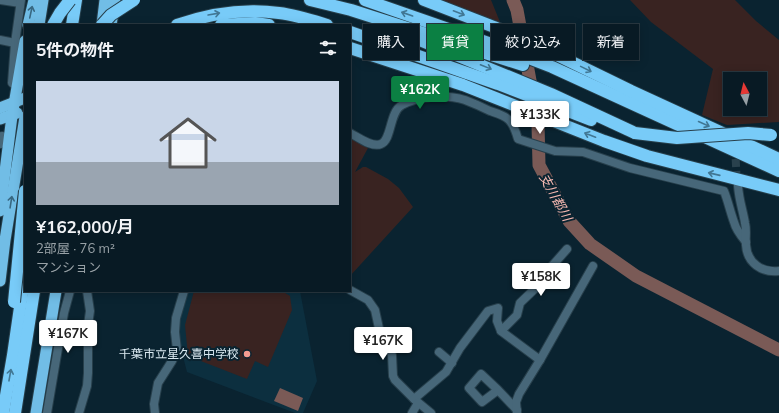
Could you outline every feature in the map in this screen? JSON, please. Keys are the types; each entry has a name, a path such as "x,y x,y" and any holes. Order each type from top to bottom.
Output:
{"highway":[{"path":"28,24 40,0"},
{"path":"40,0 40,24"},
{"path":"62,24 65,0"},
{"path":"54,24 70,0"},
{"path":"72,24 76,0"},
{"path":"111,24 115,0"},
{"path":"103,24 111,15 134,0"},
{"path":"310,0 351,10 518,63 553,72"},
{"path":"320,0 551,94 635,133"},
{"path":"365,0 497,46 649,116 667,120 779,171"},
{"path":"424,0 494,27 551,52 631,91 779,159"},
{"path":"102,24 105,5"},
{"path":"180,24 210,14 256,11 281,13 323,24"},
{"path":"238,24 262,24"},
{"path":"351,32 498,84 579,116 635,133 677,138 748,133 775,136"},
{"path":"0,211 17,86 20,42"},
{"path":"351,48 498,98 647,156 779,190"},
{"path":"0,108 14,104 24,99"},
{"path":"0,119 24,110"},
{"path":"0,281 5,240 24,123"},
{"path":"13,355 10,331 24,201"},
{"path":"3,413 24,281"},
{"path":"15,413 34,292"},
{"path":"36,413 56,292"},
{"path":"51,323 56,315 62,292"}],"street":[{"path":"0,0 20,2 20,42 0,40"},
{"path":"351,134 370,143 380,145 385,140 398,108 420,99 441,97 464,100 509,119 518,139 555,151 583,152 630,168 724,191 729,202 734,223 738,232 746,242"},
{"path":"738,186 740,205 745,222 746,246 749,256 760,269 770,272 779,271"},
{"path":"501,331 517,316 520,303 542,282 545,274 567,249"},
{"path":"517,411 516,402 519,394 593,266"},
{"path":"351,291 368,300 375,310 380,333 392,355 393,376 395,380 416,401 431,413"},
{"path":"47,413 64,313 70,292"},
{"path":"79,413 87,386 88,373 88,325 90,311 87,292"},
{"path":"155,413 154,404 158,383 177,350 175,332 184,292"},
{"path":"412,413 416,401 446,372 460,348 488,312 498,308 498,328 540,360"},
{"path":"439,352 452,363"},
{"path":"498,390 517,411"}],"shaded area":[{"path":"439,0 491,0 500,22"},
{"path":"630,0 735,0 756,21 779,40 779,122 727,125 702,115 713,69 651,22"},
{"path":"351,135 368,144 366,147 368,148 355,172 363,167 366,167 388,179 399,188 413,207 351,275"},
{"name":"千葉市立星久喜中学校","path":"187,292 300,292 317,381 303,413 295,413 187,372 178,337 179,321"},
{"path":"194,292 284,292 290,296 292,310 268,367 255,361 247,379 188,356 185,325"},
{"path":"280,388 303,398 298,411 274,401"}],"waterway":[{"name":"支川都川","path":"513,0 517,10 538,124 539,165 569,221 590,244 636,276 779,350"}],"tunnel":[{"path":"735,147 737,184"},
{"path":"0,259 24,263"}],"place":[{"name":"千葉市立星久喜中学校","path":"247,354"}]}
